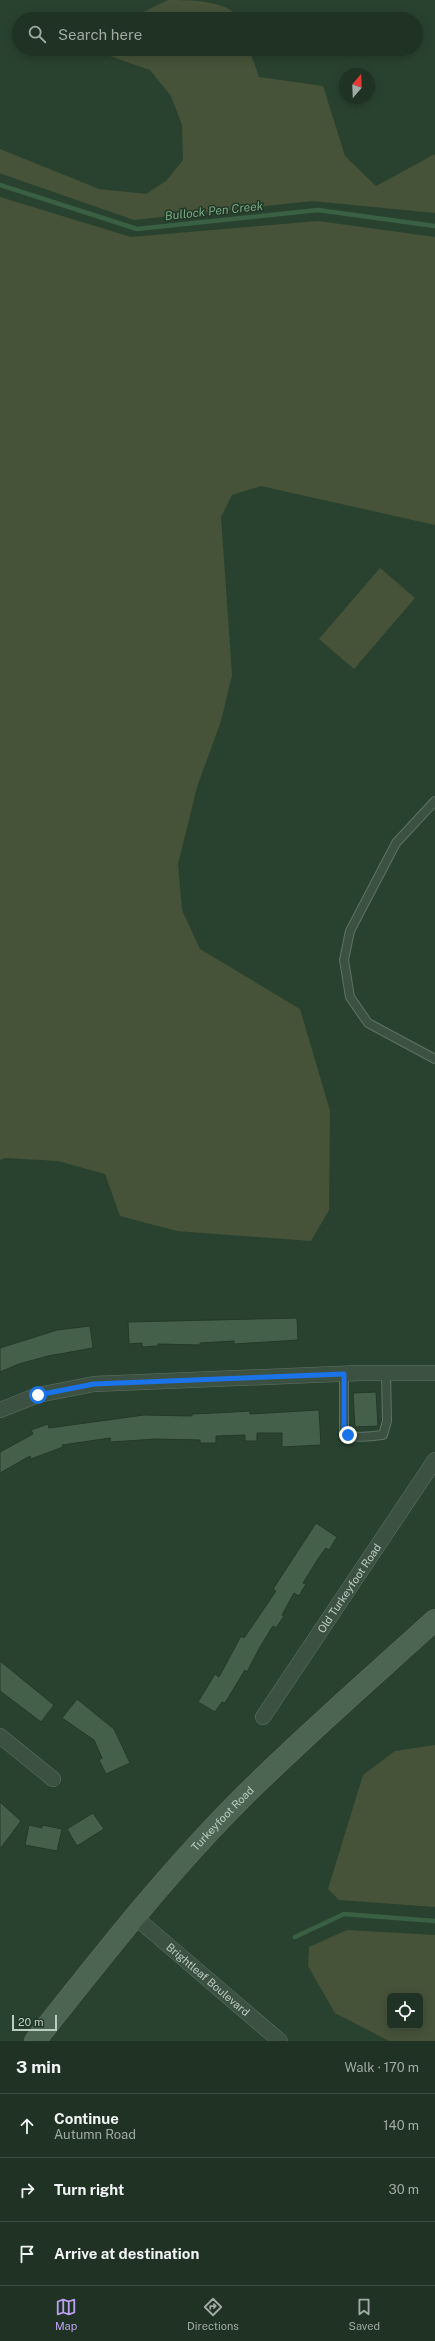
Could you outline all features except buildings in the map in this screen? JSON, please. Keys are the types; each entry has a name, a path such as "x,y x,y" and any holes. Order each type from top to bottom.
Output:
{"main road":[{"name":"Turkeyfoot Road","path":"35,2041 71,1993 171,1874 242,1798 435,1620"}],"street":[{"path":"0,1410 38,1395 94,1384 344,1374 435,1374"},
{"name":"Old Turkeyfoot Road","path":"263,1717 435,1460"},
{"path":"0,1736 53,1778"},
{"name":"Brightleaf Boulevard","path":"136,1917 280,2041"}],"lane":[{"path":"435,801 396,843 350,932 344,960 350,997 368,1023 435,1059"},
{"path":"344,1374 344,1432 348,1435 361,1437 382,1435 387,1421 386,1373"}],"green space":[{"path":"168,0 186,0 208,2 227,8 233,12 143,12"},
{"path":"110,56 252,56 259,77 323,86 345,156 376,186 435,154 435,213 312,201 134,220 0,173 0,149 99,189 146,194 166,181 183,160 182,125 171,96 150,70"},
{"path":"0,197 131,237 318,221 435,237 435,525 261,486 232,495 221,517 232,675 221,721 197,787 178,864 182,910 200,949 300,1009 330,1111 329,1210 311,1241 177,1231 120,1216 105,1174 58,1161 5,1158 0,1160"},
{"path":"380,568 415,598 354,669 319,639"},
{"path":"435,1745 435,1907 339,1900 328,1889 363,1775 395,1751"},
{"path":"347,1930 435,1935 435,2041 389,2041 335,2013 308,1966 309,1947"}],"waterway":[{"name":"Bullock Pen Creek","path":"0,185 137,229 318,210 435,226"},
{"path":"295,1937 344,1914 435,1921"}],"route":[{"path":"38,1395 94,1384 344,1374 344,1432 348,1435"}]}
